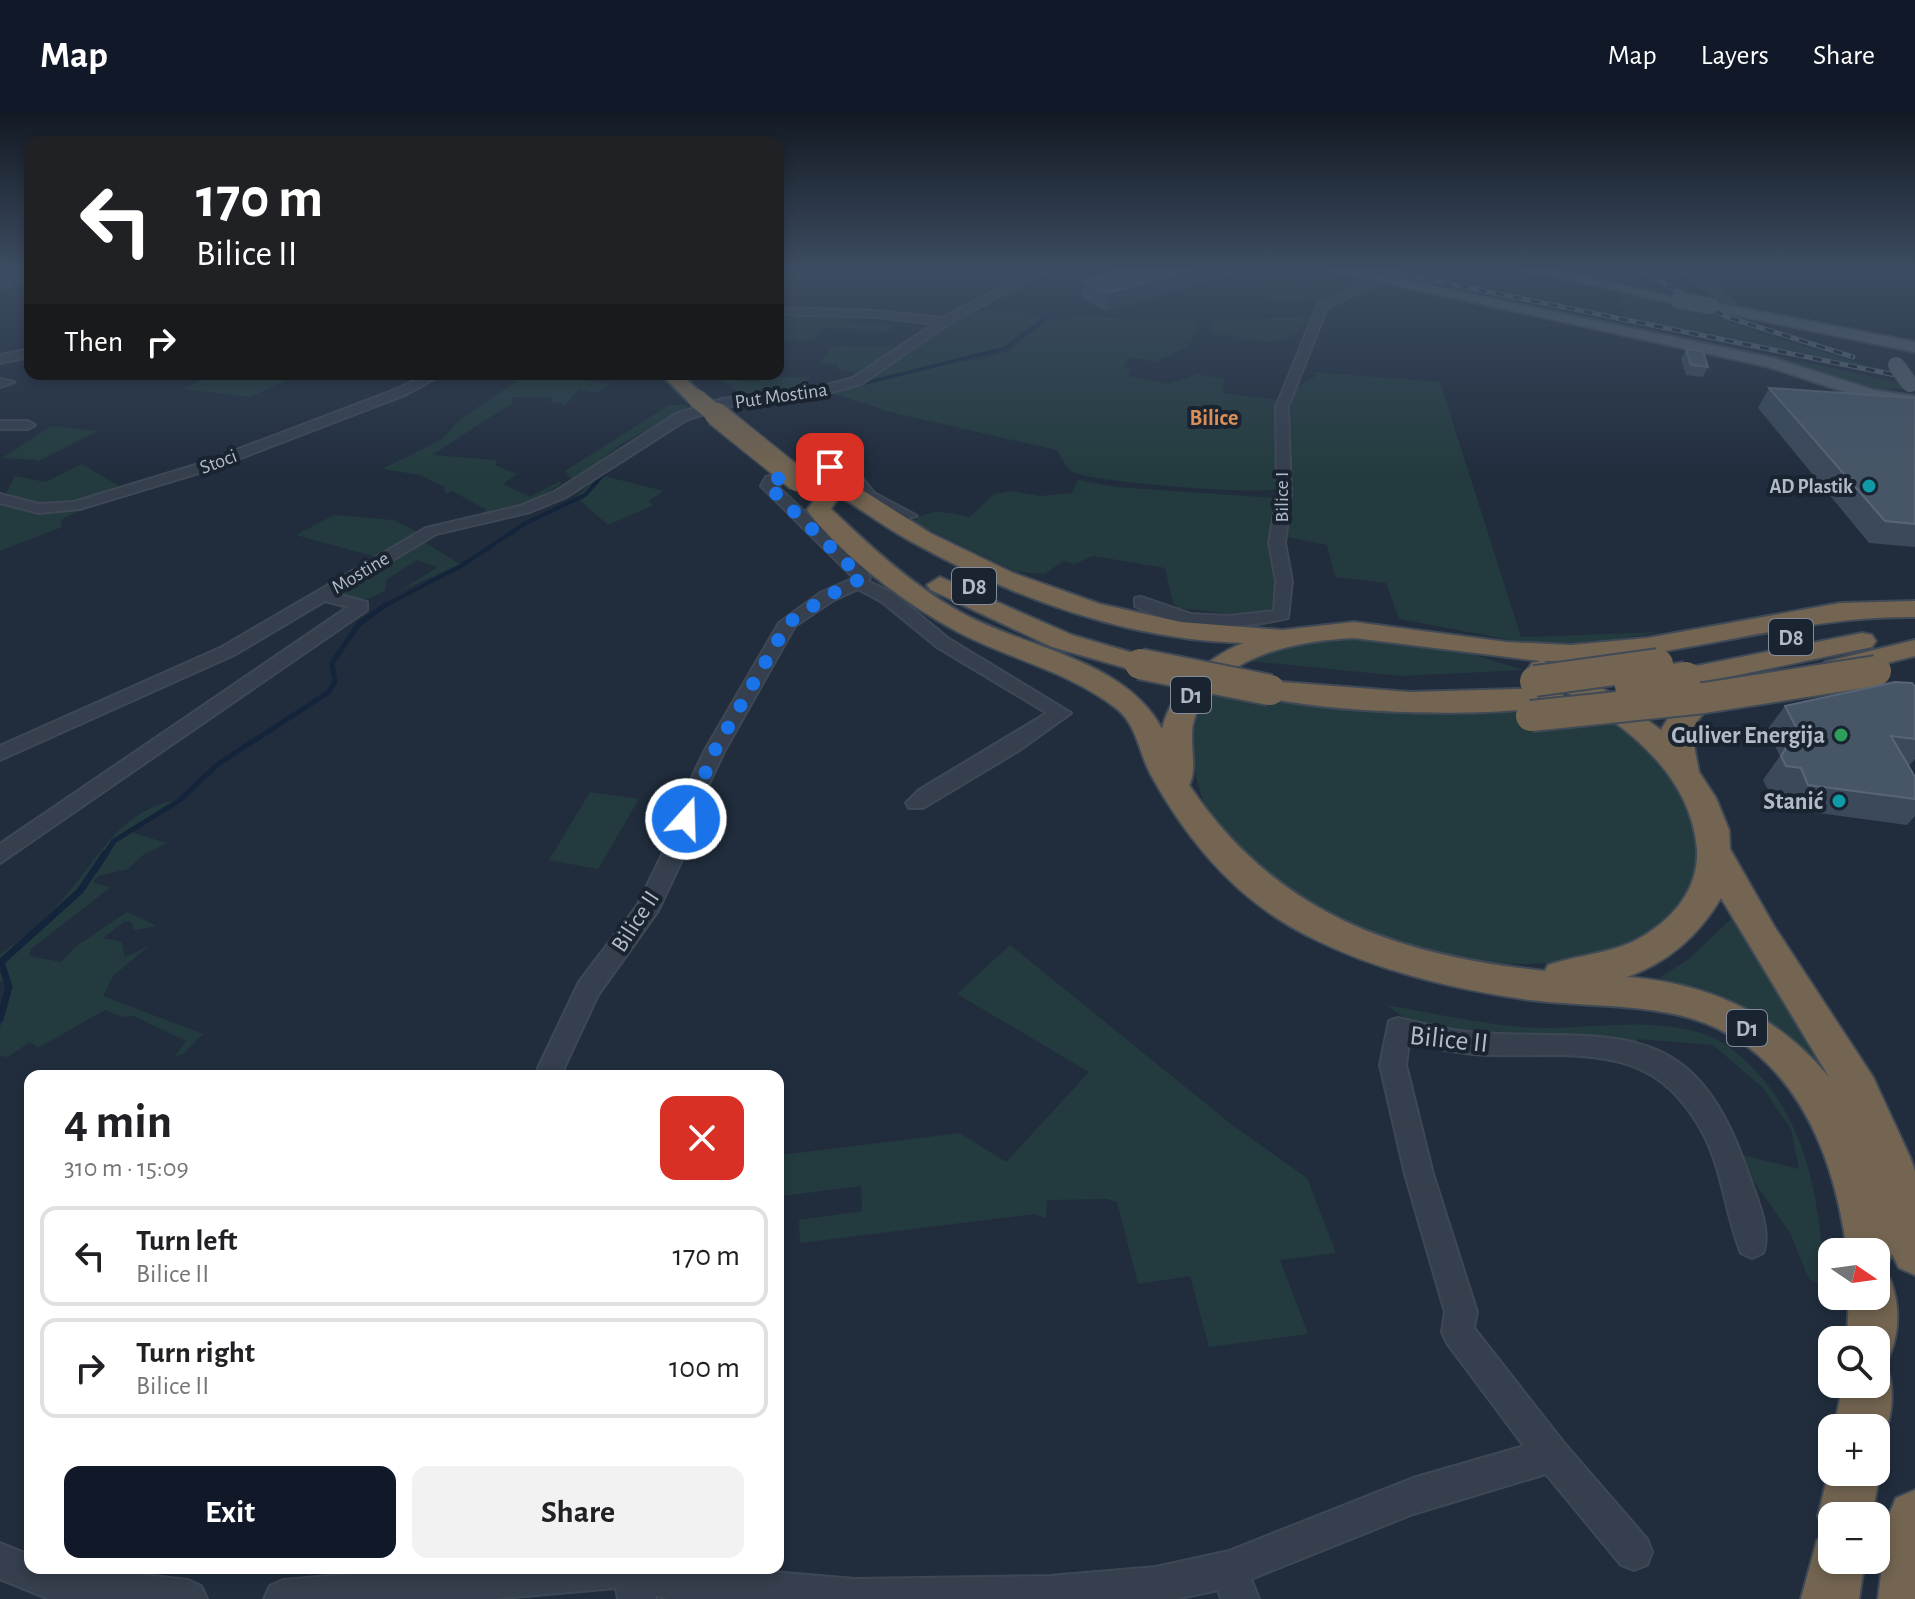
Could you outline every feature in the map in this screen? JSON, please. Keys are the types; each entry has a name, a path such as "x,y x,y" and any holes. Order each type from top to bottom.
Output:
{"highway":[{"name":"D8","path":"676,380 696,398 814,485 927,578 965,599 1062,641 1356,701 1433,716 1676,670 1915,632"},
{"name":"D8","path":"703,380 814,485"},
{"path":"1189,809 1166,772 1145,721 1130,704 1104,687 898,594 819,510 814,485 844,486 881,515 960,559 1054,597 1186,631 1292,636"},
{"path":"1474,644 1536,652 1614,650 1817,617 1894,607 1915,610"},
{"name":"D8","path":"1676,670 1915,610"},
{"name":"D1","path":"1867,1238 1857,1180 1823,1097 1798,1065 1763,1037 1723,1014 1687,1000 1566,988 1400,959 1318,926 1252,882 1225,858 1189,809 1174,759 1175,737 1190,697 1204,680 1232,659 1292,636 1334,630 1379,629 1474,644 1558,675 1613,707 1652,737 1683,772 1702,802 1715,852 1755,928 1866,1107 1899,1187 1915,1252"},
{"path":"1683,772 1676,729 1697,702 1915,648"},
{"path":"1539,698 1653,706 1915,666"},
{"name":"D8","path":"1277,683 1404,686 1539,698"},
{"path":"1488,976 1561,976 1624,963 1672,938 1704,901 1714,881 1715,852"},
{"path":"1907,1599 1915,1517"},
{"path":"1830,1599 1834,1574"}],"main road":[{"path":"1652,337 1773,363 1872,395 1913,392 1891,359 1863,337"},
{"path":"1873,337 1913,347"},
{"path":"1891,359 1898,358 1913,347"}],"street":[{"name":"Put Mostina","path":"720,397 845,385 920,337"},
{"name":"Bilice I","path":"1141,602 1154,611 1211,619 1263,618 1282,614 1284,581 1277,543 1284,494 1282,407 1310,337"},
{"path":"0,359 24,354"},
{"name":"Stoci","path":"0,498 39,509 75,506 207,466 423,380"},
{"name":"Mostine","path":"0,754 228,651 431,531 525,509 561,494 681,417 720,397"},
{"path":"0,425 28,425"},
{"path":"909,516 869,496 848,469 830,467 771,480 768,486 860,573 862,578 858,583 898,594 943,643 1061,713 1038,724 1007,749 948,780 916,803"},
{"name":"Bilice II","path":"551,1070 588,989 646,911 678,845 694,794 715,750 788,623 826,597 858,583"},
{"path":"0,855 361,606 322,595"},
{"name":"Bilice II","path":"1634,1552 1552,1455 1458,1332 1461,1312 1419,1174 1393,1065 1398,1029 1475,1044 1622,1050 1652,1060 1673,1072 1706,1116 1724,1150 1739,1184 1752,1243"},
{"path":"648,1574 668,1581 855,1598 1050,1595 1156,1585 1234,1584 1413,1496 1552,1455"},
{"path":"0,1561 24,1571"},
{"path":"32,1574 55,1583 188,1599"},
{"path":"283,1599 574,1574"},
{"path":"632,1574 637,1599"}],"green space":[{"path":"784,337 815,337 812,341 784,340"},
{"path":"931,337 1016,337 1003,347 867,381"},
{"path":"1026,337 1193,337 1189,346 1155,362 1132,357 1122,366 1130,369 1128,376 1169,384 1198,374 1224,379 1223,393 1278,400 1276,489 1172,486 1083,475 1071,471 1057,450 890,412 832,393 1009,351"},
{"path":"1238,337 1288,337 1273,341"},
{"path":"1673,337 1686,337 1897,382 1904,389 1880,389 1792,364"},
{"path":"1723,337 1774,337 1890,372"},
{"path":"834,345 902,347 856,373 839,370 837,364 819,365"},
{"path":"1310,372 1440,382 1521,637 1663,632 1568,646 1516,641 1399,619 1386,583 1335,577 1327,545 1287,537 1289,425 1296,388 1318,375"},
{"path":"810,377 799,388 743,396 721,380 761,382 757,380"},
{"path":"201,380 288,380 250,397 183,389"},
{"path":"512,380 585,380 609,384 618,380 596,393 579,389 563,407 563,404 550,403 553,398 511,397 512,403 432,455 497,460 495,465 517,474 503,484 530,497 560,481 561,484 525,505 470,518 487,510 452,491 446,494 444,487 420,475 382,469 442,439 458,421 515,382"},
{"path":"669,405 686,405 690,408 621,444 573,481 565,471"},
{"path":"51,426 98,431 35,463 37,460 2,458"},
{"path":"82,464 124,489 93,498 51,504 6,493 15,476 45,482"},
{"path":"600,475 664,491 648,501 654,505 608,525 576,497"},
{"path":"1078,480 1115,487 1276,498 1278,506 1270,542 1276,608 1237,615 1179,608 1173,603 1165,568 1093,556 1075,564 1063,561 1045,574 1017,572 913,522 934,512 970,517 994,494 1012,491 1040,496 1072,493"},
{"path":"0,504 45,513 85,507 61,520 62,527 0,551"},
{"path":"334,515 393,520 420,533 376,557 296,535"},
{"path":"421,540 460,564 398,592 438,567 417,560 386,580 385,590 374,596 357,599 339,594 338,590"},
{"path":"1378,637 1452,648 1524,670 1401,676 1250,661 1313,643"},
{"path":"1215,689 1467,710 1597,703 1664,762 1694,808 1701,861 1693,888 1681,905 1648,932 1607,951 1568,961 1518,964 1465,960 1412,950 1365,934 1258,869 1229,841 1207,809 1194,764 1193,737 1200,712"},
{"path":"590,792 639,799 598,869 549,860"},
{"path":"177,800 126,831 167,843 143,855 128,869 98,876 93,883 111,887 31,949 29,956 61,962 75,947 127,912 157,926 134,930 131,922 125,921 103,938 122,942 125,957 149,946 113,976 103,996 203,1034 182,1055 175,1056 186,1041 134,1016 123,1017 105,1010 38,1048 30,1042 8,1057 0,1056 0,1028 12,985 0,980 0,954 55,908 103,848 128,823 158,805"},
{"path":"1731,919 1787,1001 1842,1097 1801,1052 1762,1020 1717,997 1659,978 1689,959"},
{"path":"1010,945 1231,1124 1307,1178 1336,1253 1280,1260 1308,1334 1209,1347 1190,1276 1138,1284 1117,1202 1107,1199 1047,1200 1046,1218 1034,1214 800,1243 799,1220 862,1211 861,1186 784,1196 784,1155 960,1133 1006,1162 1089,1072 957,994"},
{"path":"1386,1005 1508,1026 1549,1028 1625,1024 1682,1028 1726,1045 1768,1085 1798,1138 1808,1166 1820,1225 1818,1283 1809,1279 1790,1233 1734,1153 1799,1169 1791,1129 1763,1088 1713,1045 1637,1039 1639,1047 1488,1037 1415,1025"}],"building":[{"path":"1686,349 1703,351 1708,367 1691,365"},
{"name":"AD Plastik","path":"1769,388 1915,398 1915,524 1885,521"},
{"path":"1895,682 1912,683 1915,687 1915,739 1891,736 1915,777 1915,799 1808,785 1801,768 1786,766 1781,756 1786,748 1806,746 1785,706"}],"waterway":[{"path":"857,385 1006,348 1020,337"},
{"path":"383,607 461,566 526,523 585,495 611,466"},
{"path":"104,856 114,841 180,800 218,764 329,692 335,682 332,663 359,624 383,607"},
{"path":"1,962 80,891 105,854"},
{"path":"0,1019 9,987 1,962"}],"railway":[{"path":"1711,337 1915,379"},
{"path":"1791,337 1853,357"}],"place":[{"name":"AD Plastik","path":"1869,486"},
{"name":"Guliver Energija","path":"1841,735"},
{"name":"Stanić","path":"1839,801"}],"district":[{"name":"Bilice","path":"1214,417"}],"route":[{"path":"686,819 715,750 788,623 826,597 858,583 862,578 768,486 771,480 830,467"}]}
